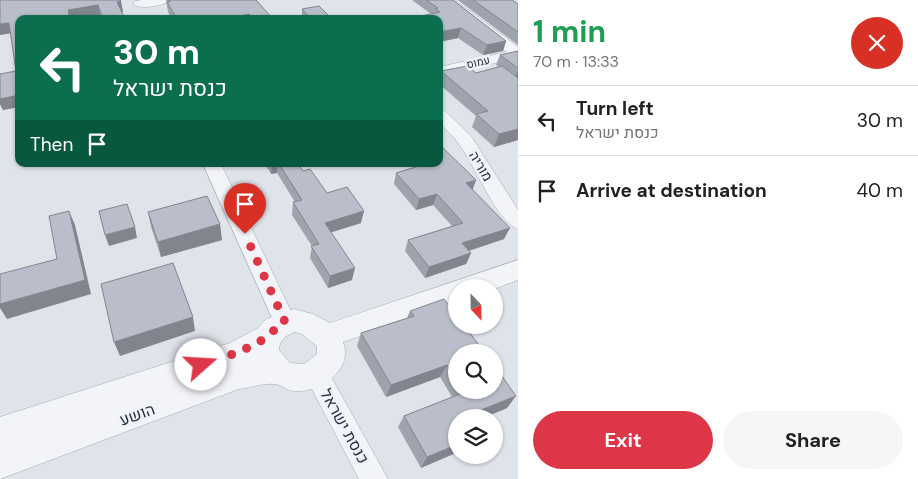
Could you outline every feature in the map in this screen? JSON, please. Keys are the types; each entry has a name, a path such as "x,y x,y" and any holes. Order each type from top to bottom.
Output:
{"street":[{"path":"144,15 138,2 165,0"},
{"path":"447,0 518,53"},
{"name":"עמוס","path":"443,70 518,53"},
{"name":"מוריה","path":"443,118 465,140 508,211 518,222"},
{"path":"213,167 276,330"},
{"path":"492,279 518,270"},
{"path":"326,336 448,294"},
{"path":"294,320 312,324 326,336 330,344 329,361 316,374 307,378 296,378 276,370 266,355 265,346 276,330 294,320"},
{"name":"הושע","path":"0,434 238,353 276,330"},
{"name":"הושע","path":"0,464 239,376 276,370"},
{"name":"כנסת ישראל","path":"316,374 374,479"}],"building":[{"path":"0,0 120,0 117,2 123,15 102,15 98,5 68,10 69,15 15,15 15,64 9,23 0,24"},
{"path":"169,0 256,0 269,15 175,15 167,2 170,2"},
{"path":"426,0 453,0 506,41 487,45 461,28 443,31 443,15 426,15 440,12 435,9 438,8"},
{"path":"473,0 512,0 518,4 518,32"},
{"path":"319,6 328,15 307,15 302,9"},
{"path":"518,51 518,68 500,55"},
{"path":"467,66 476,73 502,66 518,78 518,129 499,134 476,114 488,111 443,73 443,71"},
{"path":"15,71 15,96 0,99 0,74"},
{"path":"443,148 476,180 466,183 510,228 462,243 471,253 429,267 408,240 463,223 437,194 419,199 396,173 416,167 443,167"},
{"path":"281,167 300,167 303,171 310,169 327,193 347,187 364,211 325,223 355,268 330,276 311,246 319,244 293,202 302,200"},
{"path":"207,196 220,224 158,242 148,212"},
{"path":"127,204 135,227 105,235 99,211"},
{"path":"69,211 85,280 0,304 0,274 57,259 49,216"},
{"path":"173,263 193,317 114,342 101,284"},
{"path":"444,299 448,304 448,334 471,334 478,344 448,344 448,367 447,365 391,385 361,333 414,316 410,311"},
{"path":"503,378 516,396 484,409 448,409 448,448 427,457 404,416 448,399 503,399"}],"route":[{"path":"201,365 238,353 267,337 277,325 285,322 245,234"}]}
